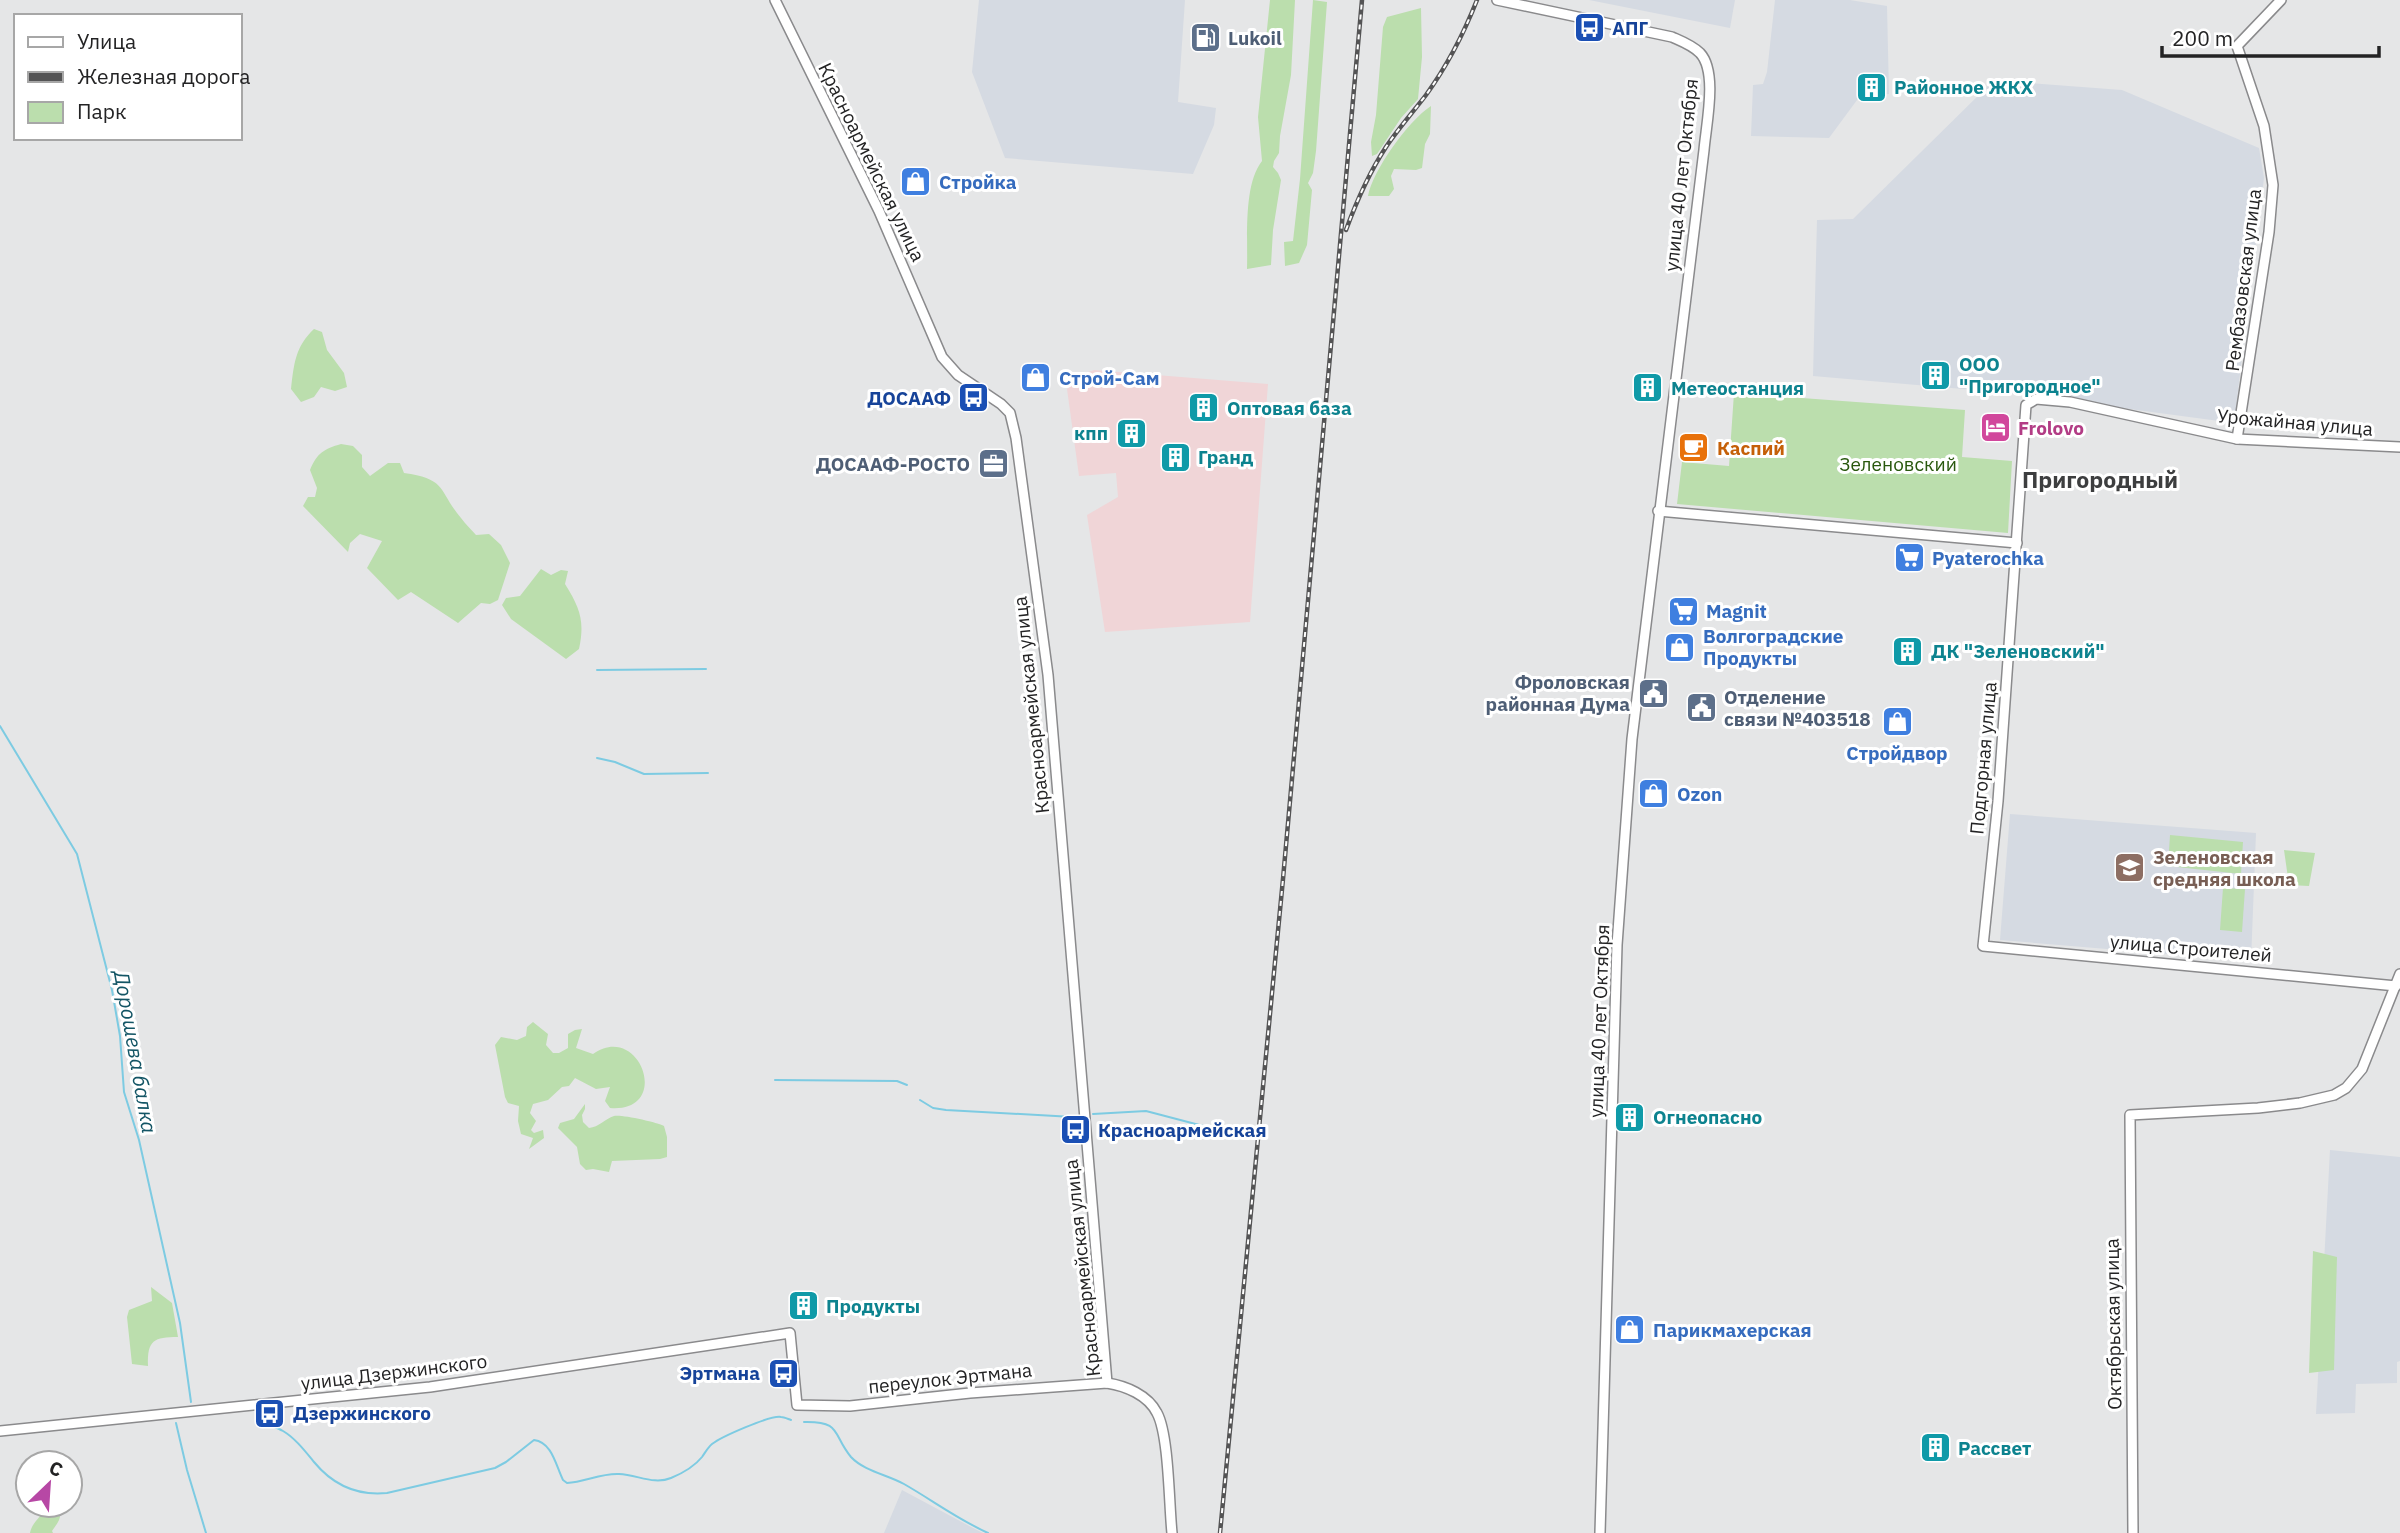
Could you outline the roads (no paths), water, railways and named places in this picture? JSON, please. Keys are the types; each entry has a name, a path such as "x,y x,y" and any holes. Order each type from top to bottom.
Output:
{"street":[{"name":"Красноармейская улица","path":"775,0 879,211 942,357 958,375 1002,404 1010,413 1048,675 1107,1383 1127,1388 1152,1405 1162,1426 1172,1533"},
{"name":"улица 40 лет Октября","path":"1497,0 1672,37 1683,41 1700,54 1709,71 1704,149 1632,738 1618,946 1600,1533"},
{"name":"Рембазовская улица","path":"2237,439 2267,246 2273,185 2264,126 2237,46 2281,0"},
{"name":"Урожайная улица","path":"2026,405 2036,399 2070,402 2237,439 2400,447"},
{"name":"Подгорная улица","path":"1983,946 1998,801 2026,405"},
{"path":"1658,511 2017,543"},
{"name":"улица Строителей","path":"1983,946 2396,985"},
{"path":"2396,985 2400,975"},
{"name":"Октябрьская улица","path":"2133,1533 2130,1115 2300,1104 2334,1095 2346,1088 2362,1069 2396,985"},
{"name":"улица Дзержинского","path":"0,1432 430,1387 790,1333 797,1405"},
{"name":"переулок Эртмана","path":"797,1405 850,1406 970,1393 1107,1383"}],"waterway":[{"path":"597,670 706,669"},
{"name":"Дорошева балка","path":"0,726 77,854 112,990 120,1036 124,1092 139,1140 180,1323 191,1402"},
{"path":"597,758 644,774 708,773"},
{"path":"775,1080 897,1081 907,1085"},
{"path":"920,1100 933,1108 946,1110 1073,1117"},
{"path":"1093,1114 1146,1111 1207,1127"},
{"name":"Дорошева балка","path":"262,1421 292,1437 321,1470 338,1483 356,1491 387,1493 495,1468 534,1440 549,1450 567,1483 612,1474 665,1480 688,1469 699,1461 712,1444 735,1432 775,1417 791,1420"},
{"name":"Дорошева балка","path":"804,1422 816,1422 831,1427 856,1462 904,1484 988,1533"},
{"path":"176,1423 206,1533"}],"railway":[{"path":"1220,1533 1283,879 1362,0"},
{"path":"1346,230 1374,167 1441,73 1477,0"}],"place":[{"name":"АПГ","path":"1589,28"},
{"name":"Lukoil","path":"1205,38"},
{"name":"Районное ЖКХ","path":"1871,87"},
{"name":"Стройка","path":"916,182"},
{"name":"ООО \"Пригородное\"","path":"1936,375"},
{"name":"Строй-Сам","path":"1036,378"},
{"name":"Метеостанция","path":"1648,388"},
{"name":"ДОСААФ","path":"974,398"},
{"name":"Оптовая база","path":"1204,408"},
{"name":"Frolovo","path":"1995,428"},
{"name":"кпп","path":"1131,433"},
{"name":"Каспий","path":"1694,448"},
{"name":"Гранд","path":"1175,457"},
{"name":"ДОСААФ-РОСТО","path":"993,464"},
{"name":"Pyaterochka","path":"1909,558"},
{"name":"Magnit","path":"1683,611"},
{"name":"Волгоградские Продукты","path":"1680,647"},
{"name":"ДК \"Зеленовский\"","path":"1908,651"},
{"name":"Фроловская районная Дума","path":"1653,693"},
{"name":"Отделение связи №403518","path":"1701,708"},
{"name":"Стройдвор","path":"1897,722"},
{"name":"Ozon","path":"1654,794"},
{"name":"Зеленовская средняя школа","path":"2130,868"},
{"name":"Огнеопасно","path":"1630,1117"},
{"name":"Красноармейская","path":"1075,1130"},
{"name":"Продукты","path":"803,1306"},
{"name":"Парикмахерская","path":"1630,1330"},
{"name":"Эртмана","path":"783,1373"},
{"name":"Дзержинского","path":"270,1413"},
{"name":"Рассвет","path":"1935,1448"}],"district":[{"name":"Пригородный","path":"2100,480"}],"park label":[{"name":"Зеленовский","path":"1898,464"}]}
